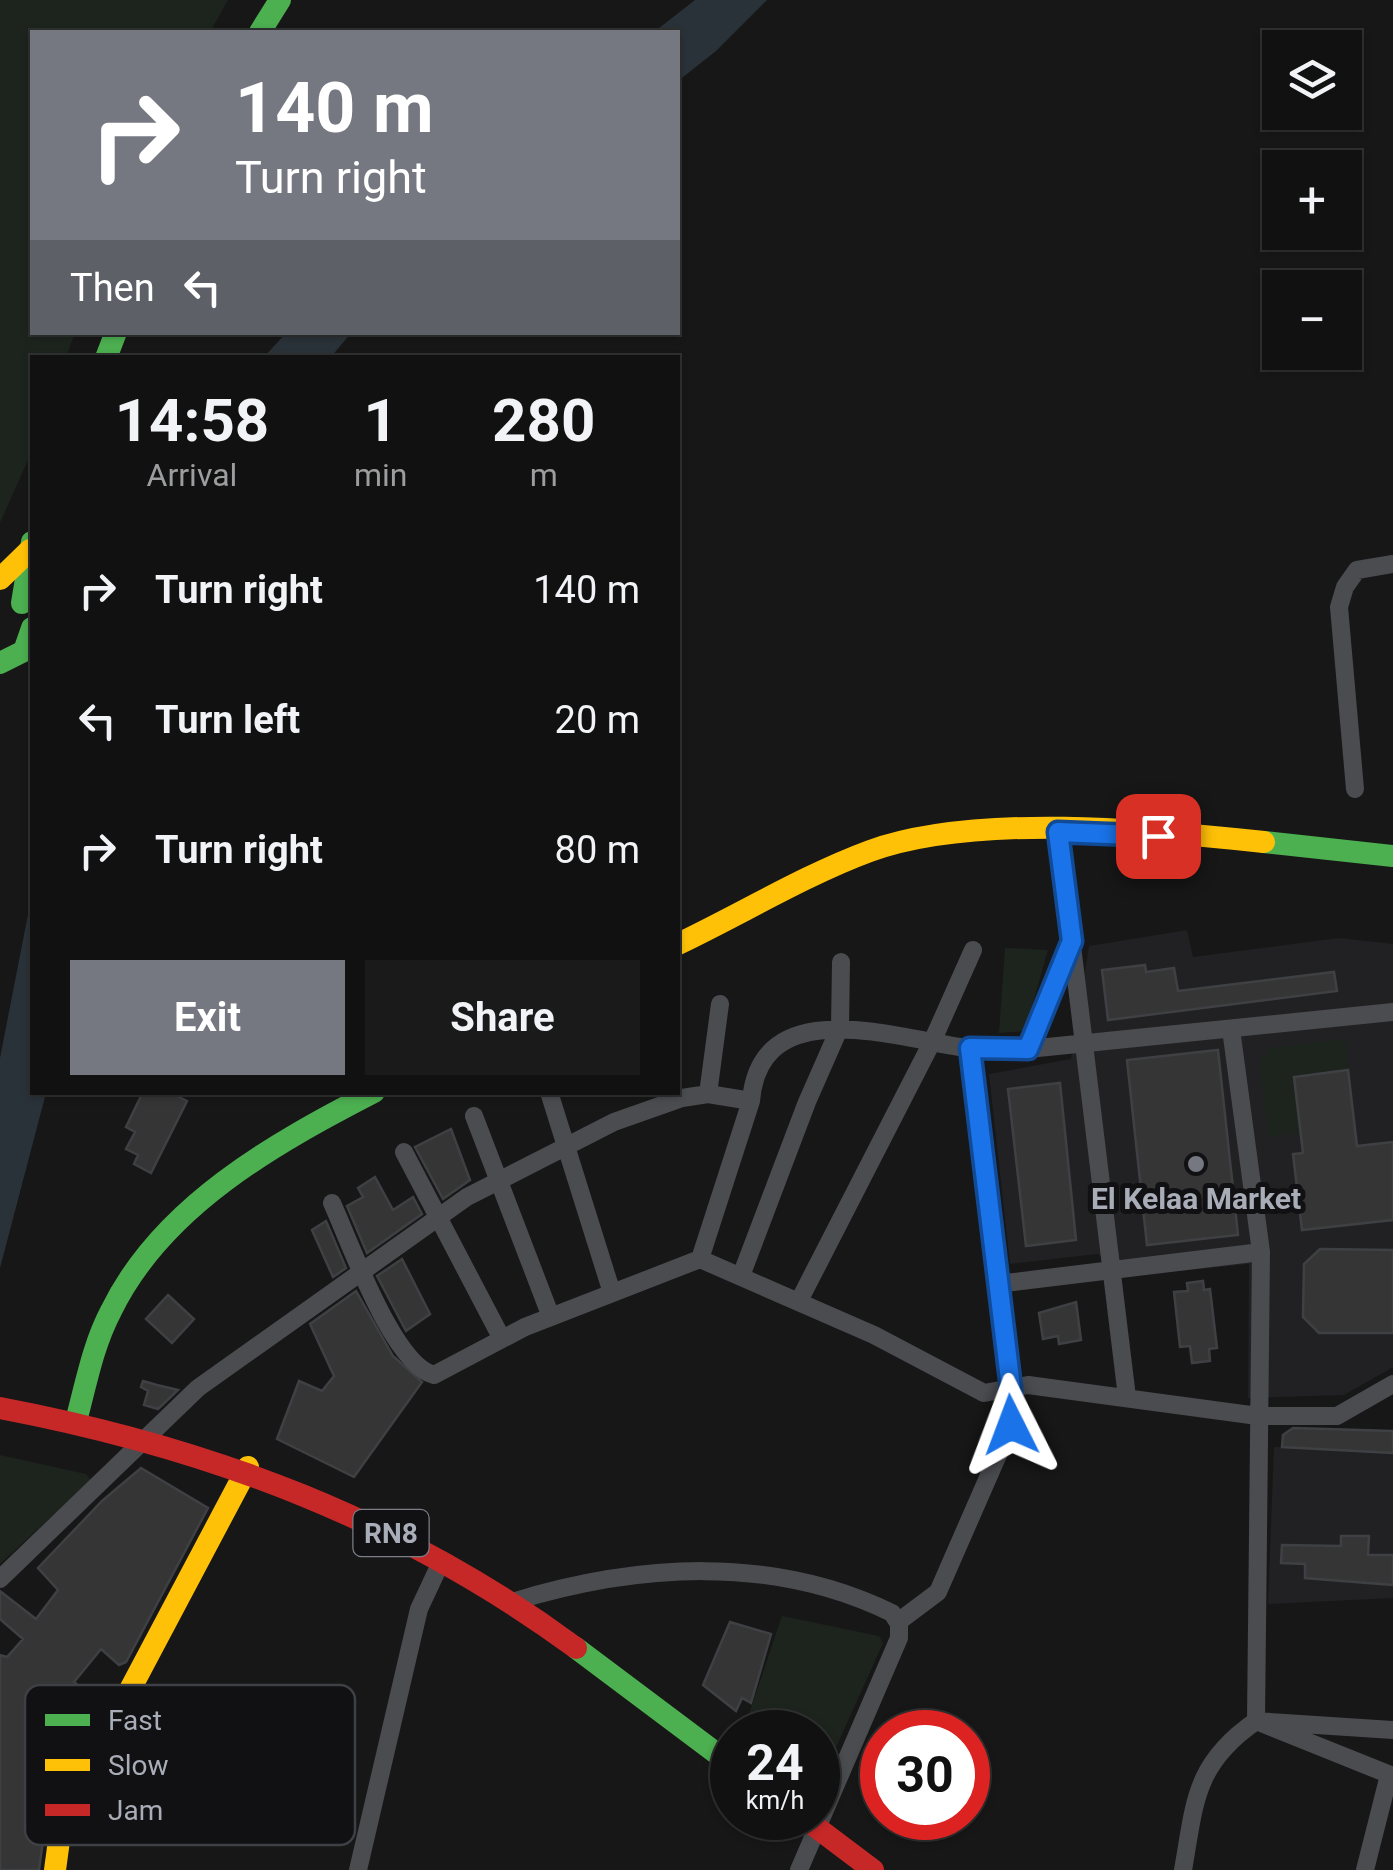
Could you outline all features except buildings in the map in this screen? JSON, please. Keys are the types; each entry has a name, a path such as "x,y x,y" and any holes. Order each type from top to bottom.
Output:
{"main road":[{"path":"261,30 280,0"},
{"path":"0,579 30,547"},
{"path":"30,549 11,598 30,631"},
{"path":"0,665 18,657 30,638"},
{"path":"680,943 872,851 954,832 1226,838 1393,856"},
{"path":"76,1421 94,1354 118,1296 180,1222 274,1146 368,1095"},
{"name":"RN8","path":"0,1408 150,1437 248,1467 442,1560 512,1602 710,1749"},
{"path":"132,1685 248,1467"},
{"path":"833,1840 872,1870"},
{"path":"56,1870 59,1845"}],"street":[{"path":"1355,789 1339,607 1344,587 1357,570 1393,564"},
{"path":"1058,832 1127,1397"},
{"path":"1028,1049 1072,941"},
{"path":"799,1301 932,1042 972,950"},
{"path":"741,1276 807,1102 840,1028 841,962"},
{"path":"708,1094 720,1004"},
{"path":"700,1259 760,1070 784,1044 816,1029 840,1028 970,1048 1028,1049 1393,1012"},
{"path":"1231,1028 1262,1252 1256,1721"},
{"path":"898,1622 938,1592 1011,1425 1011,1388 970,1048"},
{"path":"0,1580 198,1388 438,1217 498,1180 640,1113 682,1098 708,1094 751,1102"},
{"path":"550,1095 612,1293"},
{"path":"634,1095 640,1113"},
{"path":"474,1116 551,1317"},
{"path":"404,1152 502,1339"},
{"path":"332,1203 402,1347 427,1374 441,1373 551,1317 700,1259 799,1301 984,1393 1028,1385 1258,1416 1337,1416 1393,1384"},
{"path":"997,1284 1262,1252"},
{"path":"358,1870 419,1609 442,1560"},
{"path":"512,1602 582,1581 752,1570 789,1577 892,1613 898,1622 899,1638 840,1760"},
{"path":"1256,1721 1391,1776 1365,1870"},
{"path":"1184,1870 1192,1810 1204,1772 1221,1749 1256,1721 1393,1730"},
{"path":"799,1870 806,1840"}],"shaded area":[{"path":"0,0 228,0 211,30 30,30 30,335 74,335 67,355 30,355 30,456 0,523"},
{"path":"695,0 767,0 716,51 680,79 680,30 657,30"},
{"path":"284,335 349,335 333,355 266,355"},
{"path":"30,904 30,1095 45,1095 0,1268 0,1058"},
{"name":"El Kelaa Market","path":"1187,930 1193,957 1339,938 1393,944 1393,1367 1344,1395 1248,1398 1249,1264 1139,1275 1097,1254 1010,1264 989,1074 1071,1059 1089,946"},
{"path":"1005,948 1048,950 1025,1031 999,1033"},
{"path":"1345,1039 1348,1070 1294,1077 1300,1131 1268,1137 1259,1058 1267,1056 1266,1048"},
{"path":"1274,1447 1393,1453 1393,1598 1268,1604"},
{"path":"0,1455 86,1474 91,1480 0,1564"},
{"path":"782,1616 879,1636 883,1643 840,1739 840,1710 750,1710"}],"traffic: fast":[{"path":"261,30 280,0"},
{"path":"107,355 115,335"},
{"path":"22,603 30,554"},
{"path":"0,663 24,651 30,634"},
{"path":"1264,842 1393,856"},
{"path":"76,1421 90,1365 111,1311 160,1240 224,1181 298,1133 368,1095"},
{"path":"576,1648 710,1748"}],"traffic: slow":[{"path":"0,579 30,550"},
{"path":"680,943 821,871 912,839 1011,828 1064,828 1264,842"},
{"path":"132,1685 248,1467"},
{"path":"55,1870 58,1845"}],"traffic: jam":[{"path":"0,1408 155,1444 302,1495 442,1562 576,1648"},
{"path":"833,1840 873,1870"}],"place":[{"name":"El Kelaa Market","path":"1196,1164"}],"route":[{"path":"1011,1425 1011,1388 970,1048 1028,1049 1072,941 1058,832 1158,836"}]}
